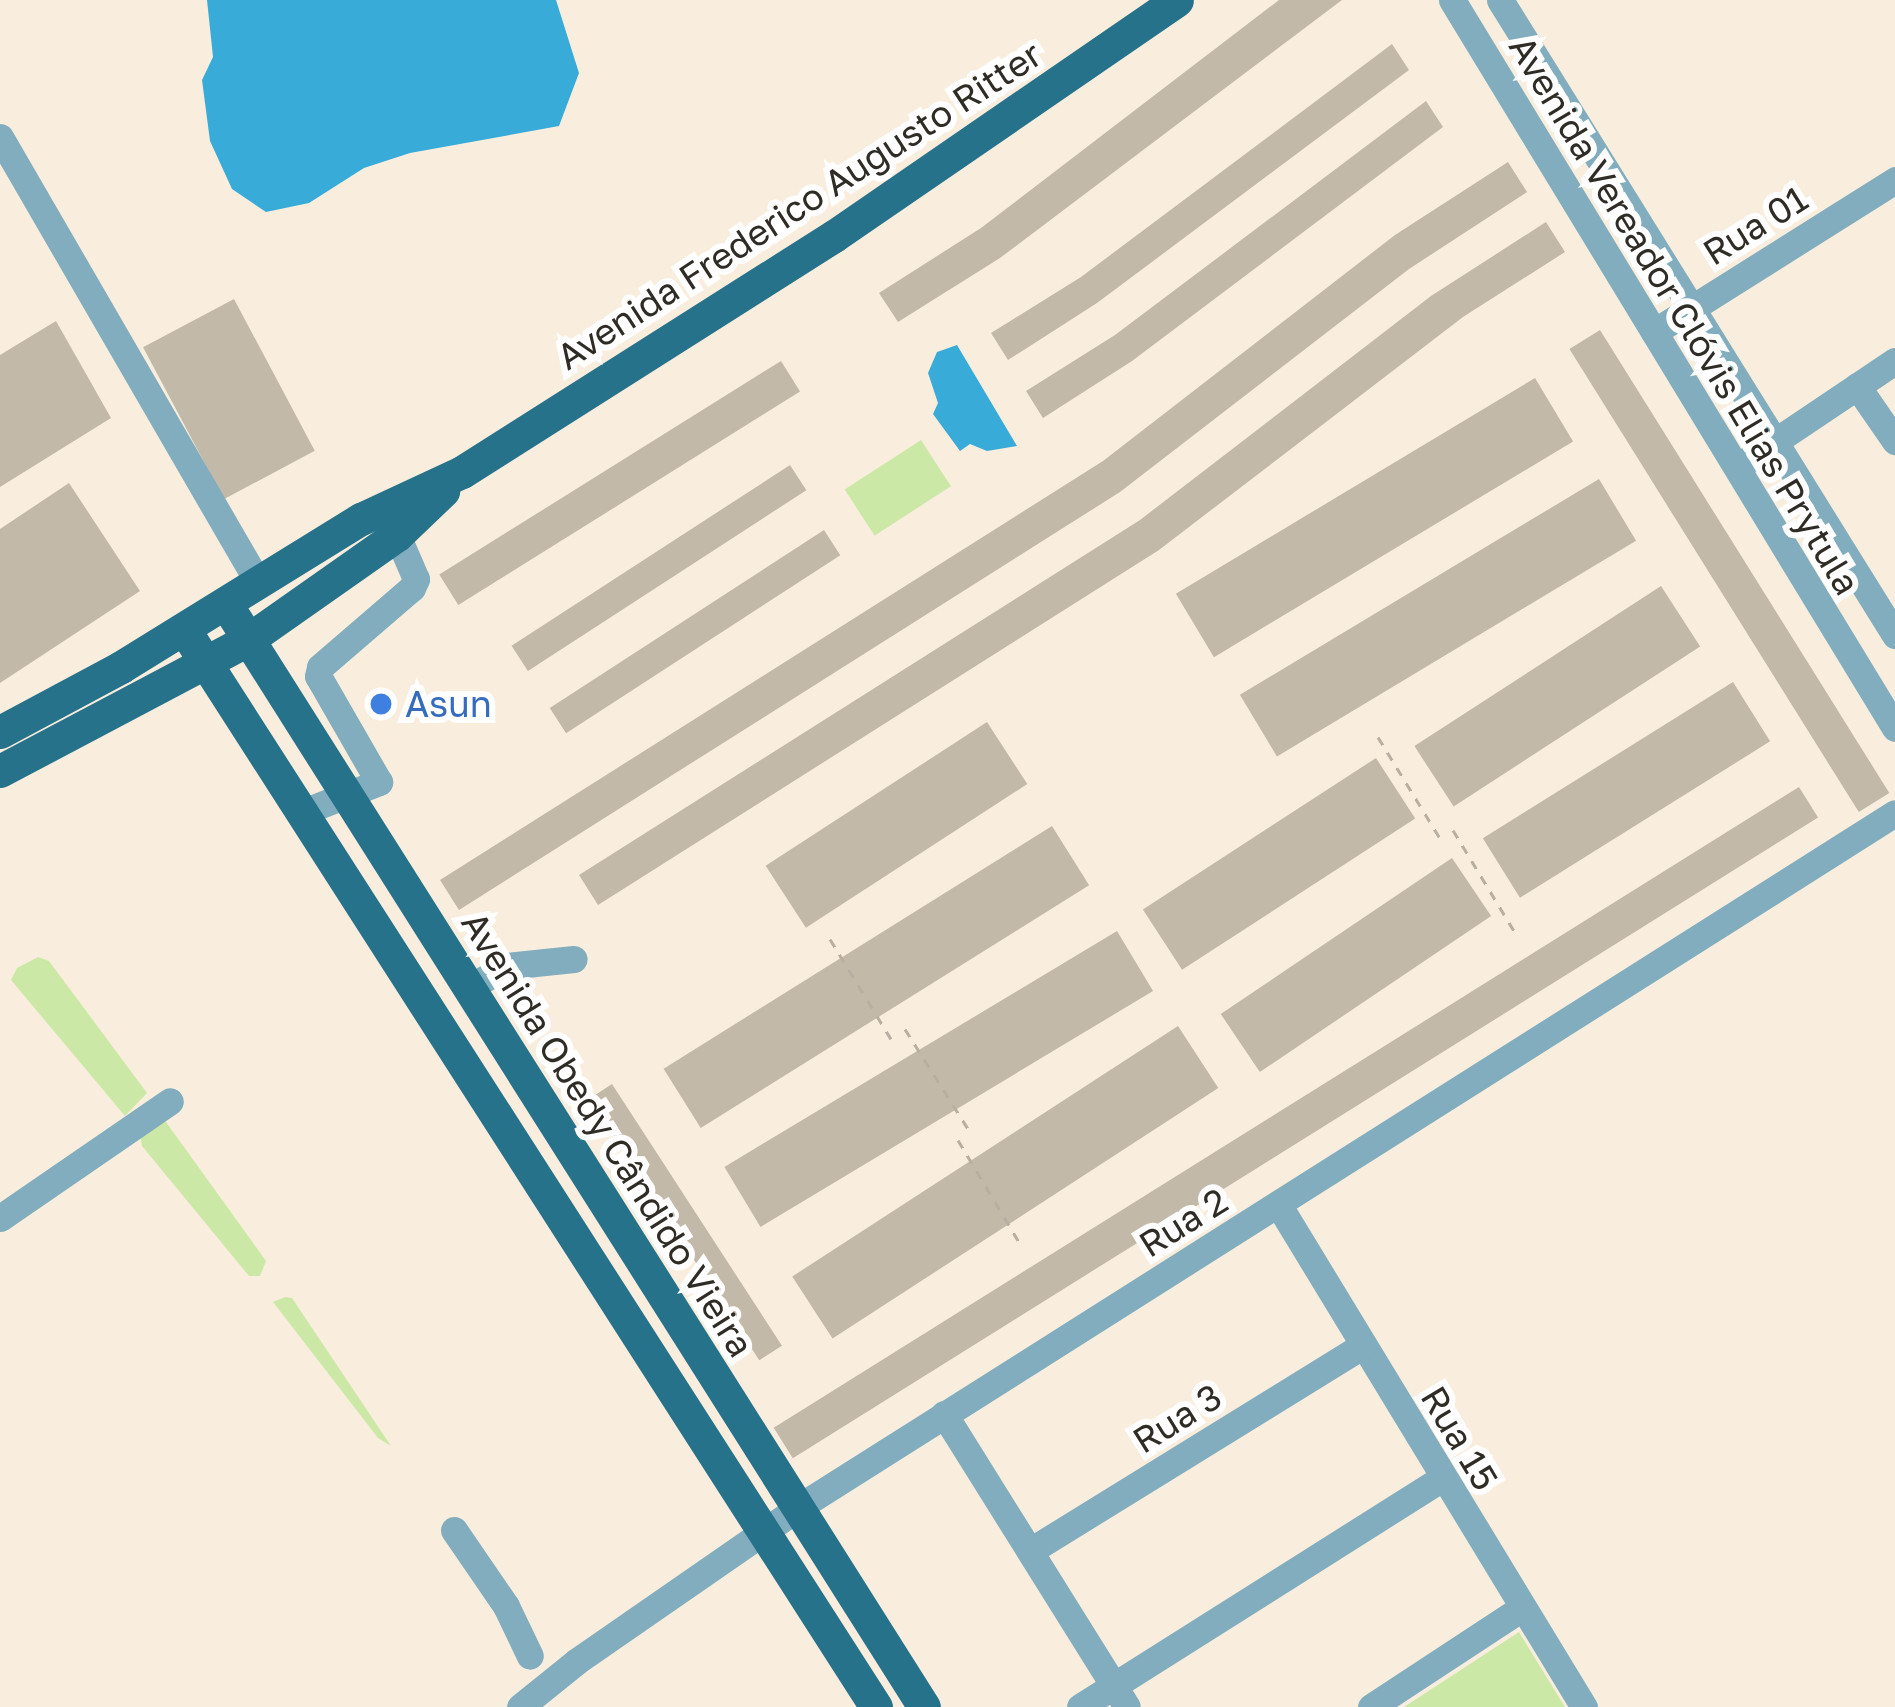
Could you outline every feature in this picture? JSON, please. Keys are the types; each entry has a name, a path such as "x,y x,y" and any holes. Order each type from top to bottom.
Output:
{"main road":[{"name":"Avenida Frederico Augusto Ritter","path":"0,732 184,629 361,519 462,472 834,236 1163,4"},
{"name":"Avenida Frederico Augusto Ritter","path":"0,771 207,665 248,639 398,535 462,472"},
{"path":"248,639 259,584"},
{"name":"Avenida Obedy Cândido Vieira","path":"226,604 345,799 470,987 924,1707"},
{"path":"184,629 876,1707"},
{"path":"456,1048 494,1025"}],"street":[{"name":"Avenida Vereador Clóvis Elias Prytula","path":"1452,0 1895,728"},
{"name":"Avenida Vereador Clóvis Elias Prytula","path":"1500,0 1895,635"},
{"path":"0,137 259,584"},
{"name":"Rua 01","path":"1654,332 1895,180"},
{"path":"1737,467 1895,361"},
{"path":"1857,386 1895,441"},
{"path":"303,812 375,786 380,777 318,676 320,667 412,588 416,579 398,535"},
{"name":"Rua 2","path":"520,1707 763,1531 1895,813"},
{"path":"470,987 507,965 574,959"},
{"path":"0,1218 170,1101"},
{"name":"Rua 15","path":"1278,1204 1520,1609 1584,1707"},
{"name":"Rua 3","path":"1030,1551 1363,1345"},
{"path":"944,1414 1120,1696"},
{"path":"1080,1707 1120,1696 1442,1478"},
{"path":"454,1530 506,1606 530,1656"},
{"path":"1370,1707 1520,1609"}],"path":[{"path":"1378,737 1440,838"},
{"path":"1453,830 1516,934"},
{"path":"830,939 891,1039"},
{"path":"905,1029 970,1132"},
{"path":"958,1140 1022,1247"}],"green space":[{"path":"921,440 951,486 875,536 845,490"},
{"path":"38,957 49,961 147,1093 125,1116 11,980 17,968"},
{"path":"158,1120 166,1122 266,1261 260,1276 249,1276 142,1146 140,1135"},
{"path":"292,1298 391,1446 378,1438 273,1302"},
{"path":"1519,1632 1565,1707 1404,1707"}],"water":[{"path":"207,0 556,0 579,73 559,126 410,153 364,168 309,203 266,212 232,189 210,141 202,80 213,57"},
{"path":"957,345 1017,446 987,451 970,444 960,451 933,414 938,403 928,373 937,352"}],"building":[{"path":"1279,0 1342,0 1000,258 898,322 879,293 981,228"},
{"path":"1392,44 1409,70 1097,303 1008,360 991,333 1081,277"},
{"path":"1426,101 1443,127 1132,361 1043,418 1026,391 1115,335"},
{"path":"1508,162 1527,192 1409,269 1120,492 459,910 440,880 1103,461 1395,235"},
{"path":"1546,222 1565,252 1463,317 1159,550 598,905 579,875 1140,520 1431,296"},
{"path":"234,299 315,451 224,499 143,347"},
{"path":"56,321 111,418 0,487 0,355"},
{"path":"1600,330 1889,793 1859,812 1569,349"},
{"path":"781,361 800,392 458,605 439,575"},
{"path":"1535,378 1573,441 1214,657 1176,594"},
{"path":"790,465 806,490 528,671 512,646"},
{"path":"1599,479 1636,541 1277,757 1240,695"},
{"path":"69,483 140,591 0,683 0,529"},
{"path":"824,530 840,555 566,733 550,708"},
{"path":"1661,586 1700,646 1454,807 1414,746"},
{"path":"1733,682 1770,741 1520,898 1483,838"},
{"path":"987,722 1027,784 806,928 766,866"},
{"path":"1376,758 1415,818 1182,970 1143,909"},
{"path":"1799,787 1818,818 793,1458 774,1428"},
{"path":"1052,826 1089,885 701,1128 664,1069"},
{"path":"1452,858 1491,916 1260,1072 1221,1014"},
{"path":"1117,931 1153,991 760,1227 724,1167"},
{"path":"1178,1026 1218,1088 833,1339 792,1277"},
{"path":"612,1084 782,1346 759,1360 589,1099"}],"place":[{"name":"Asun","path":"381,704"}]}
